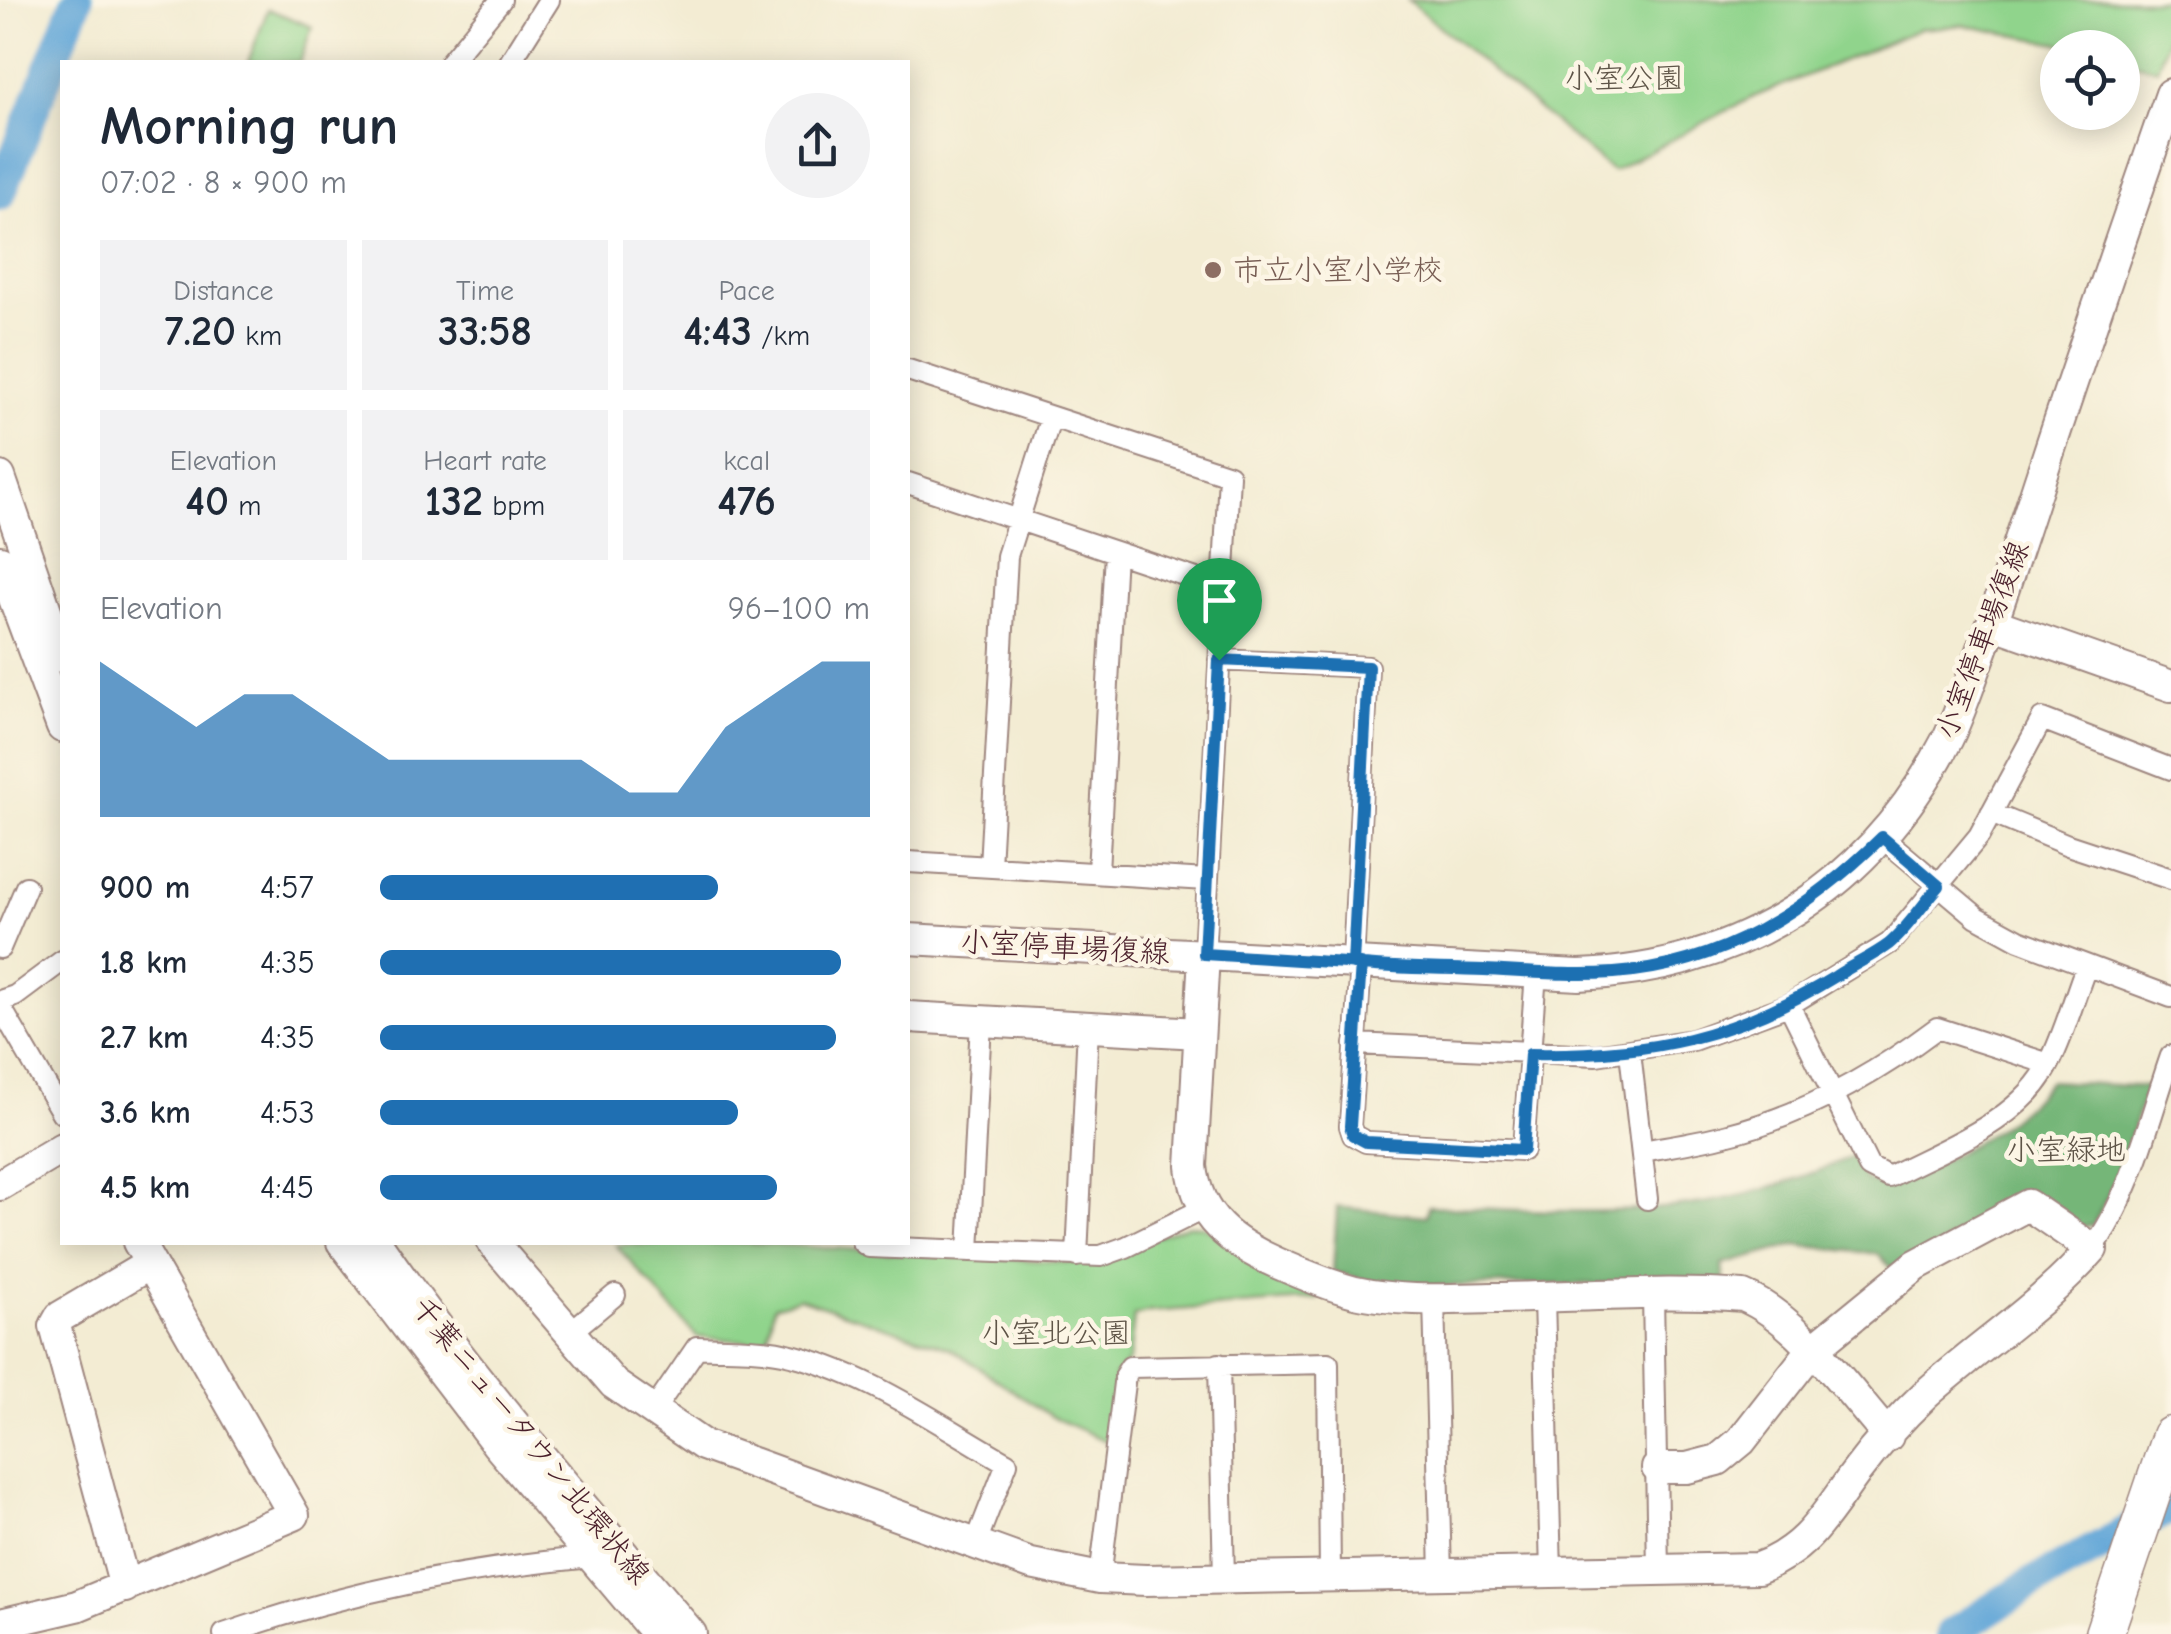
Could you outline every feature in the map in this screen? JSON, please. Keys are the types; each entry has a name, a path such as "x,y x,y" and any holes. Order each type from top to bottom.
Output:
{"highway":[{"path":"2121,1617 2171,1436"},
{"path":"2121,1617 2171,1506"}],"street":[{"path":"452,60 501,0"},
{"path":"511,60 549,0"},
{"name":"小室停車場復線","path":"910,939 1536,973 1617,973 1680,962 1716,950 1787,916 1824,890 1882,837 1906,808 1949,736 1992,623 2171,94"},
{"path":"910,371 1229,475 1192,1166 1196,1190 1214,1224 1237,1244 1324,1283 1381,1296 1434,1300 1744,1296 1768,1308 1812,1350 1888,1436"},
{"path":"990,866 1007,556 1052,417"},
{"path":"0,477 60,651"},
{"path":"910,485 1223,588"},
{"path":"1098,872 1115,552"},
{"path":"0,561 60,721"},
{"path":"1992,623 2171,686"},
{"path":"1219,660 1368,667 1350,1126 1353,1135 1366,1142 1523,1150 1536,973"},
{"path":"1355,1044 1596,1055 1693,1040 1789,1005 1890,943 1979,836 2042,718 2171,769"},
{"path":"1991,813 2068,846 2171,879"},
{"path":"1882,837 1977,917 2019,940 2171,998"},
{"path":"910,862 1207,880"},
{"path":"0,948 26,887"},
{"path":"60,963 0,1003 60,1110"},
{"path":"1789,1005 1869,1167 1890,1178 2002,1116 2022,1099 2050,1064 2086,967"},
{"path":"910,1018 1199,1033"},
{"path":"969,1251 982,1022"},
{"path":"1077,1256 1088,1026"},
{"path":"1642,1151 1724,1136 1833,1094 1892,1062 1936,1028 2050,1064"},
{"path":"1630,1052 1647,1199"},
{"path":"501,1246 568,1334 614,1384 704,1445 1030,1564 1100,1578 1224,1579 1758,1568 1791,1554 1806,1540 1856,1472 1924,1396 2069,1275 2092,1249 2105,1231 2125,1186 2171,1056"},
{"path":"0,1185 60,1149"},
{"path":"1657,1468 1687,1468 1718,1460 1742,1441 1812,1350 1916,1265 2028,1205 2092,1249"},
{"path":"866,1245 1101,1256 1205,1208"},
{"name":"千葉ニュータウン北環状線","path":"344,1245 484,1428 657,1634"},
{"name":"千葉ニュータウン北環状線","path":"378,1245 518,1430 691,1634"},
{"path":"0,1624 77,1606 125,1587 294,1515 144,1253 60,1317 54,1326 125,1587"},
{"path":"568,1334 615,1295"},
{"path":"1652,1295 1658,1571"},
{"path":"1544,1297 1551,1574"},
{"path":"1434,1300 1441,1576"},
{"path":"652,1413 697,1347 779,1352 859,1378 1007,1463 975,1545"},
{"path":"1100,1578 1125,1375 1130,1367 1328,1363 1330,1577"},
{"path":"1219,1364 1224,1579"},
{"path":"224,1634 365,1593 494,1566 592,1556"}],"green space":[{"name":"小室公園","path":"1408,0 2171,0 2171,28 2157,69 2140,64 2140,30 2040,30 2040,40 1963,25 1920,29 1751,98 1612,171"},
{"path":"268,9 312,27 301,60 249,60"},
{"name":"小室緑地","path":"2049,1081 2147,1087 2114,1184 2093,1225 2080,1227 2028,1193 1895,1272 1878,1254 1796,1245 1722,1265 1724,1282 1434,1286 1380,1284 1333,1272 1337,1207 1426,1216 1428,1206 1578,1211 1654,1209 1761,1190 1853,1156 1865,1180 1890,1188 1996,1130"},
{"name":"小室北公園","path":"1189,1225 1203,1226 1319,1292 1317,1299 1134,1316 1129,1361 1115,1375 1110,1443 1052,1417 950,1348 799,1298 774,1306 766,1343 697,1337 616,1245 781,1245 1079,1263"}],"waterway":[{"path":"0,194 77,0"},
{"path":"1951,1634 2030,1584 2171,1508"}],"place":[{"name":"市立小室小学校","path":"1213,270"}],"route":[{"path":"1219,660 1204,954 1361,964 1350,1126 1359,1140 1523,1150 1530,1054 1630,1052 1693,1040 1789,1005 1890,943 1939,886 1882,837 1824,890 1787,916 1751,936 1680,962 1617,973 1579,974 1353,964 1368,667 1219,660"}]}
